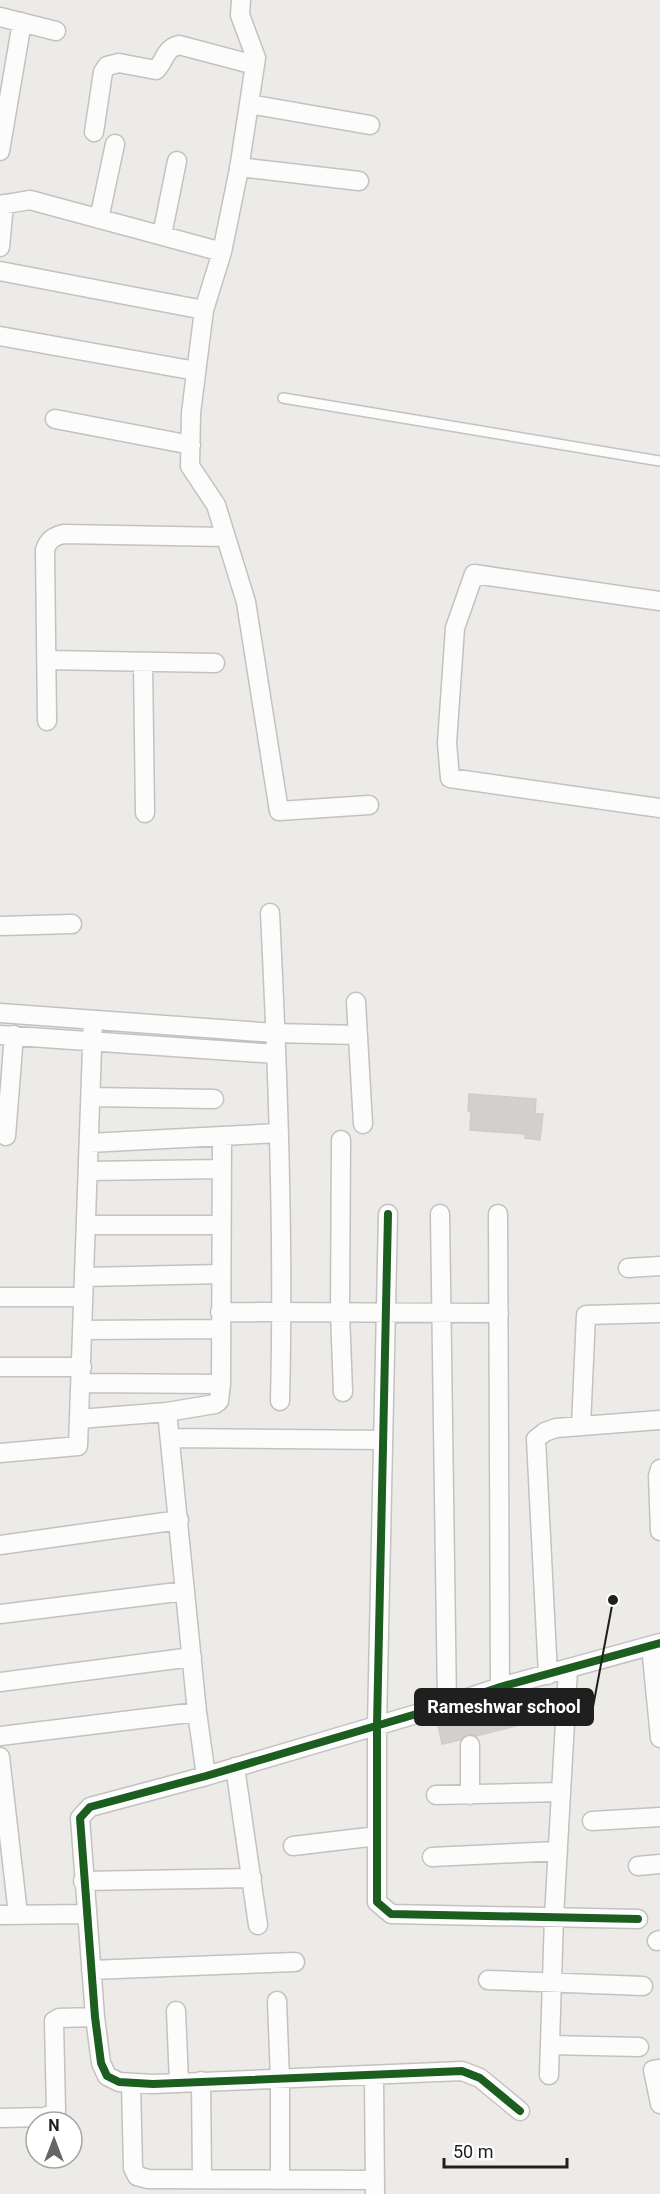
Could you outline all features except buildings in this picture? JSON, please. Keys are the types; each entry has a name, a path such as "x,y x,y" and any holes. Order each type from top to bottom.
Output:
{"street":[{"path":"241,0 240,15 256,58 239,167 222,252 204,310 191,413 190,466 216,505 246,602 279,811 369,805"},
{"path":"0,17 57,31"},
{"path":"0,151 3,115 22,22"},
{"path":"94,132 103,72 112,63 156,70 167,52 173,46 179,45 255,65"},
{"path":"249,104 370,125"},
{"path":"99,219 115,144"},
{"path":"162,235 177,161"},
{"path":"239,167 359,181"},
{"path":"0,247 2,204 30,200 222,252"},
{"path":"0,271 204,310"},
{"path":"0,336 196,371"},
{"path":"56,419 191,445"},
{"path":"47,721 45,550 48,542 54,536 63,534 225,537"},
{"path":"660,601 474,574 455,628 447,743 450,778 660,808"},
{"path":"46,660 215,663"},
{"path":"143,662 145,813"},
{"path":"270,913 279,1133 282,1313 280,1401"},
{"path":"0,926 72,924"},
{"path":"356,1002 363,1124"},
{"path":"0,1013 275,1033 358,1035"},
{"path":"0,1453 78,1446 93,1020"},
{"path":"6,1136 7,1035 276,1054"},
{"path":"91,1096 214,1099"},
{"path":"89,1143 279,1133"},
{"path":"79,1419 167,1412 215,1404 219,1401 221,1384 222,1136"},
{"path":"341,1140 340,1313 343,1392"},
{"path":"88,1171 222,1169"},
{"path":"388,1214 377,1725 376,1902 391,1914 638,1919"},
{"path":"440,1214 447,1705"},
{"path":"498,1214 500,1687"},
{"path":"86,1224 221,1224"},
{"path":"628,1268 660,1266"},
{"path":"84,1277 221,1274"},
{"path":"0,1297 83,1297"},
{"path":"82,1330 220,1321 282,1313 499,1313"},
{"path":"580,1426 586,1315 660,1313"},
{"path":"0,1367 221,1384"},
{"path":"167,1412 197,1712 206,1776"},
{"path":"548,1675 536,1439 544,1432 556,1428 660,1420"},
{"path":"170,1438 383,1440"},
{"path":"660,1469 658,1476 660,1531"},
{"path":"0,1545 178,1521"},
{"path":"0,1614 185,1591"},
{"path":"520,2111 480,2078 462,2071 131,2084 119,2082 107,2076 101,2063 95,2017 80,1818 90,1807 206,1776 447,1705 500,1687 655,1644 660,1737"},
{"path":"0,1682 192,1657"},
{"path":"549,2075 554,1917 568,1669"},
{"path":"0,1736 197,1712"},
{"path":"470,1745 470,1794"},
{"path":"0,1758 9,1914 87,1914"},
{"path":"235,1767 258,1925"},
{"path":"436,1795 561,1792"},
{"path":"592,1821 660,1817"},
{"path":"293,1846 377,1836"},
{"path":"432,1857 558,1851"},
{"path":"638,1866 660,1864"},
{"path":"84,1881 252,1878"},
{"path":"91,1970 295,1962"},
{"path":"488,1980 643,1986"},
{"path":"277,2001 280,2179"},
{"path":"176,2011 179,2082"},
{"path":"0,2118 51,2115 56,2110 54,2020 95,2017"},
{"path":"550,2045 639,2047"},
{"path":"660,2069 653,2070 660,2104"},
{"path":"131,2084 133,2168 137,2176 148,2179 211,2184 280,2179 375,2187 374,2076"},
{"path":"201,2081 211,2184"}],"lane":[{"path":"284,398 660,461"}],"cycle path":[{"path":"388,1214 377,1725 377,1902 391,1914 638,1919"},
{"path":"520,2111 480,2078 462,2071 153,2084 119,2082 107,2076 101,2063 95,2017 80,1818 90,1807 206,1776 447,1705 500,1687 660,1643"}],"place":[{"name":"Rameshwar school","path":"613,1600"}]}
